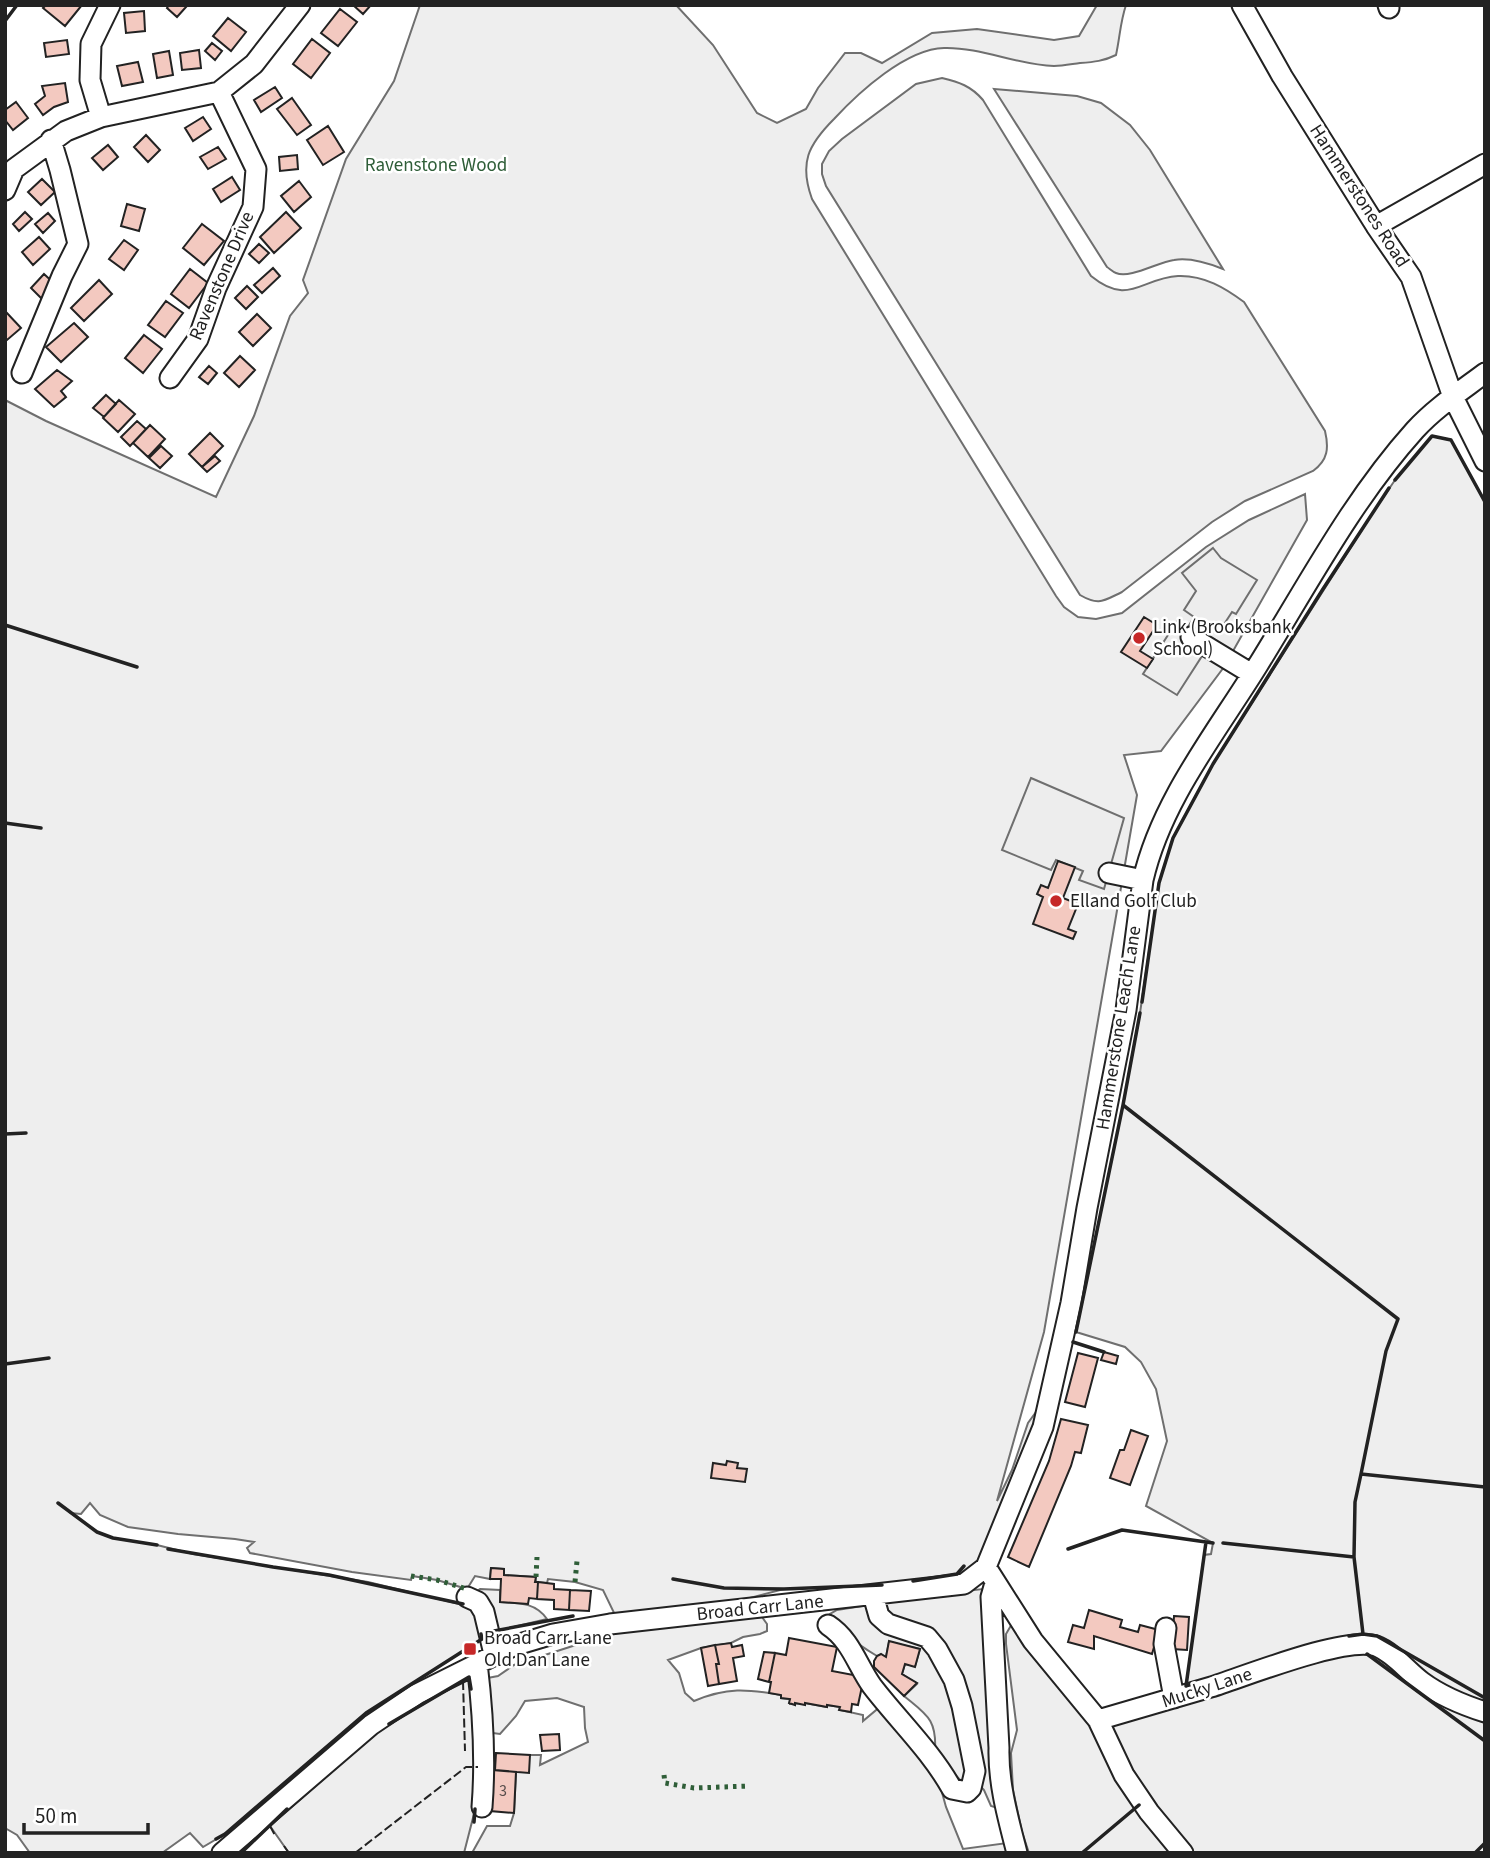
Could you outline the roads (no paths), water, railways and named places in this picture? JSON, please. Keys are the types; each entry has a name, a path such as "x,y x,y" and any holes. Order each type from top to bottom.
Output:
{"street":[{"path":"101,117 89,80 91,44 110,5"},
{"path":"5,190 14,169 66,131 101,117 219,92 254,64 300,5"},
{"name":"Hammerstones Road","path":"1242,5 1282,76 1411,277 1452,397 1485,461"},
{"name":"Ravenstone Drive","path":"170,378 198,339 216,288 253,207 256,169 219,92"},
{"path":"22,373 78,244 51,141"},
{"path":"1376,226 1485,164"},
{"name":"Hammerstone Leach Lane","path":"990,1575 1043,1427 1071,1303 1126,1010 1147,862 1168,813 1194,765 1341,530 1385,466 1417,427 1485,373"},
{"path":"1191,637 1252,674"},
{"path":"1109,873 1143,880"},
{"name":"Broad Carr Lane","path":"222,1853 371,1725 417,1694 513,1646 533,1639 610,1624 964,1584 978,1575 990,1575"},
{"path":"990,1575 1033,1641 1098,1720 1124,1775 1149,1812 1183,1853"},
{"path":"990,1575 999,1763 1002,1790 1017,1853"},
{"path":"828,1625 848,1643 870,1683 920,1744 952,1789 967,1792 971,1788 975,1771 954,1680 927,1637 888,1624 879,1616 873,1595"},
{"path":"467,1597 478,1602 484,1612 486,1659 482,1704 485,1770 482,1807"},
{"path":"1166,1628 1164,1644 1174,1698"},
{"name":"Mucky Lane","path":"1098,1720 1286,1662 1358,1644 1377,1647 1433,1689 1485,1712"}],"place":[{"name":"Link (Brooksbank School)","path":"1139,638"},
{"name":"Elland Golf Club","path":"1056,901"},
{"name":"Broad Carr Lane Old Dan Lane","path":"470,1649"}],"park label":[{"name":"Ravenstone Wood","path":"436,165"}]}
